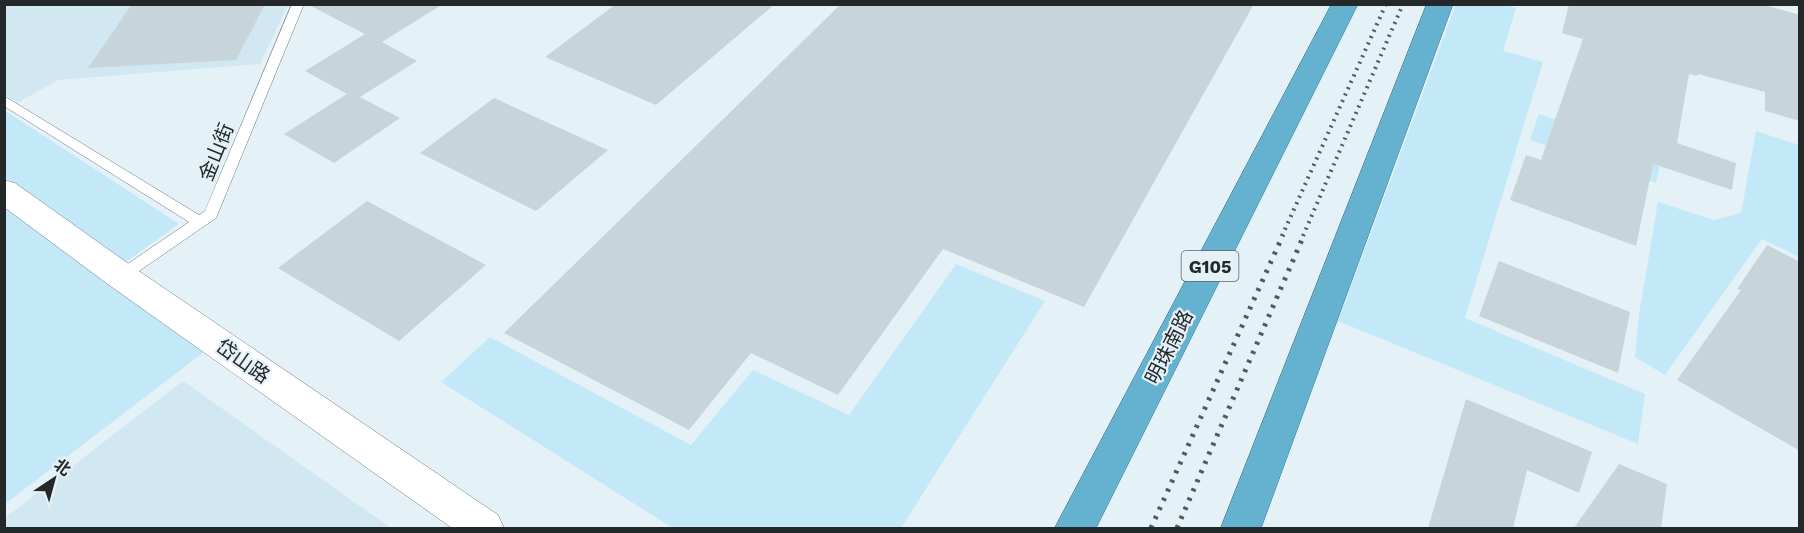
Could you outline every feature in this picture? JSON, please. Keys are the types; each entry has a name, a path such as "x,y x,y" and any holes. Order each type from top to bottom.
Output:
{"highway":[{"name":"明珠南路","path":"1076,528 1345,4"},
{"path":"1240,528 1320,327 1440,4"}],"street":[{"name":"岱山路","path":"4,191 121,276 484,528"}],"lane":[{"name":"金山街","path":"121,276 211,214 298,4"},
{"path":"4,100 200,222"}],"shaded area":[{"path":"1456,4 1504,5 1516,8 1503,51 1543,62 1465,318 1645,394 1638,444 1338,321"},
{"path":"4,5 288,5 260,64 58,80 17,103 5,94"},
{"path":"4,110 179,224 124,263 5,177"},
{"path":"1539,114 1662,155 1656,183 1530,140"},
{"path":"1756,131 1799,145 1799,257 1762,239 1665,375 1635,357 1639,314 1658,202 1714,220 1741,213"},
{"path":"5,207 204,352 5,504"},
{"path":"956,264 1045,301 901,528 673,528 441,382 490,337 691,445 753,370 849,415"},
{"path":"183,381 391,528 5,528 5,518"}],"building":[{"path":"132,4 265,4 236,60 88,68"},
{"path":"307,4 443,4 382,42 417,61 360,97 400,118 334,163 284,134 347,94 305,71 365,34"},
{"path":"616,4 775,4 656,105 545,57"},
{"path":"841,4 1254,4 1084,307 943,249 838,395 751,353 689,430 504,333"},
{"path":"1569,4 1761,4 1800,15 1800,121 1765,111 1765,92 1698,74 1697,76 1689,74 1677,143 1736,163 1732,190 1653,164 1636,246 1510,200 1526,155 1541,160 1583,39 1562,33"},
{"path":"494,98 608,150 536,211 420,153"},
{"path":"367,201 486,265 399,341 278,268"},
{"path":"1767,245 1800,262 1800,451 1677,380 1741,290 1737,289"},
{"path":"1499,261 1630,312 1618,373 1479,316"},
{"path":"1466,399 1592,452 1579,493 1527,470 1513,528 1428,528"},
{"path":"1619,464 1667,484 1661,528 1574,528"}],"railway":[{"path":"1282,236 1386,4"},
{"path":"1303,236 1403,4"},
{"path":"1151,528 1283,235"},
{"path":"1177,528 1304,235"}]}
